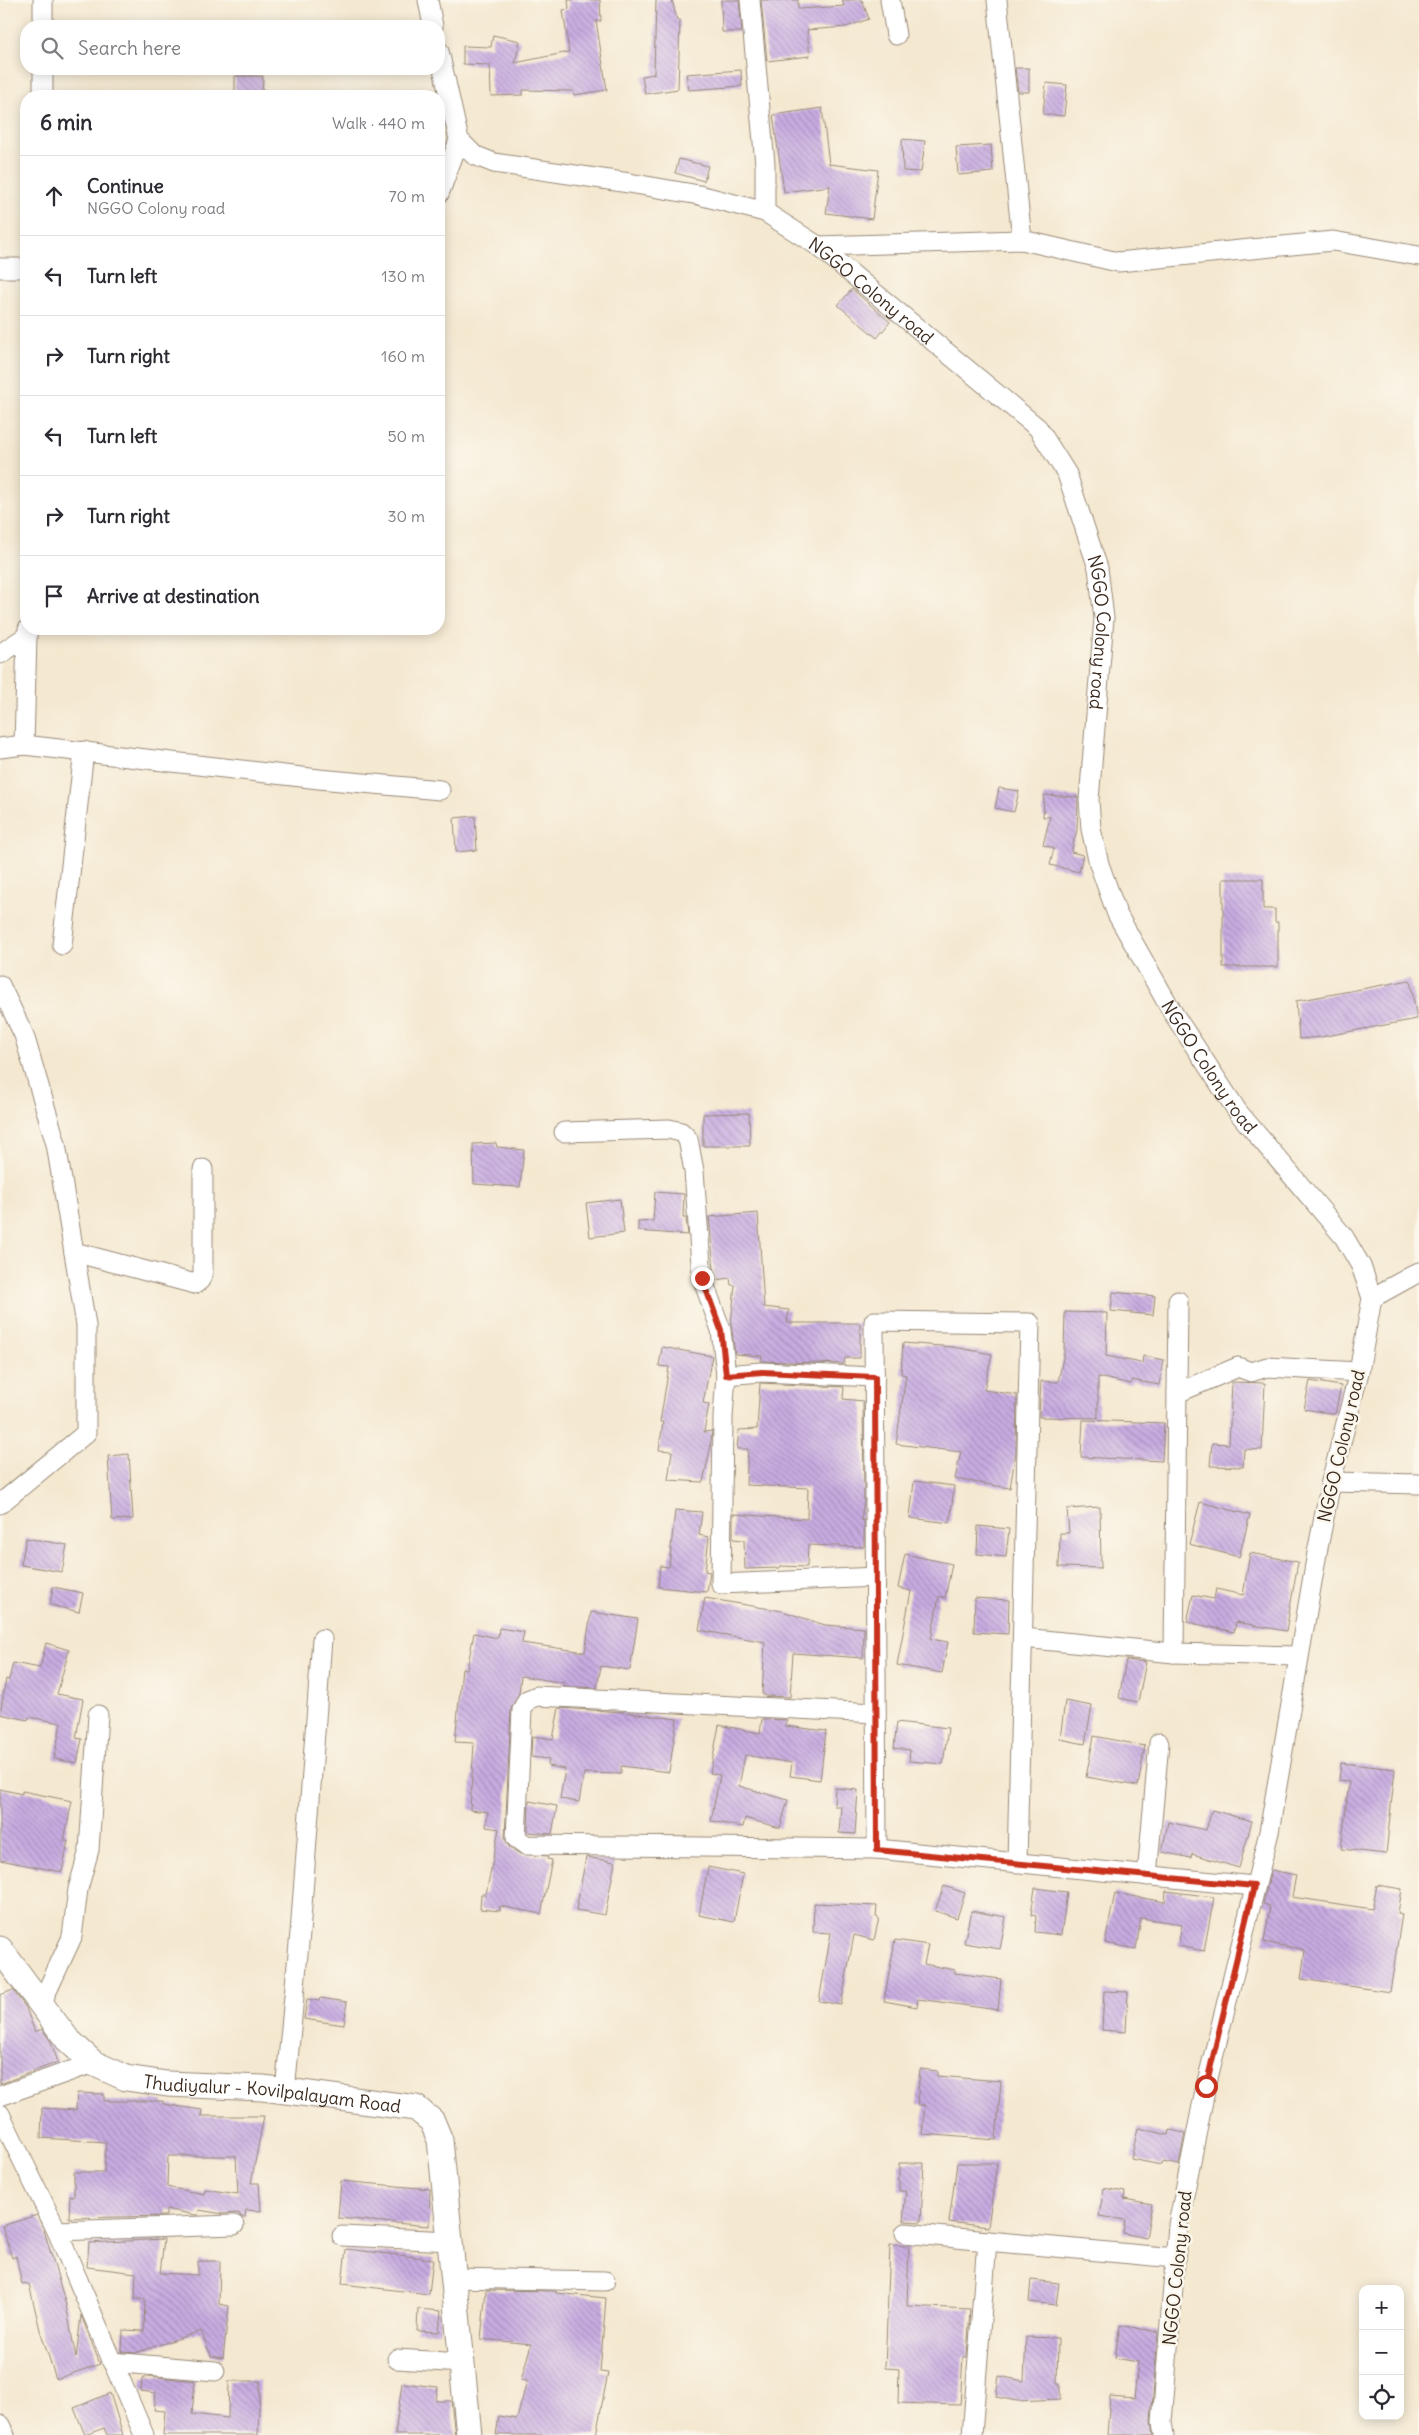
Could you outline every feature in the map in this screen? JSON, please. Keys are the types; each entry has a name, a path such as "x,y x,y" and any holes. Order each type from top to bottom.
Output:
{"main road":[{"name":"Thudiyalur - Kovilpalayam Road","path":"0,1949 67,2039 93,2063 126,2078 168,2084 285,2091 416,2108 432,2121 440,2140 469,2435"}],"street":[{"path":"43,0 43,20"},
{"path":"428,0 432,20"},
{"path":"750,0 765,164 765,212"},
{"path":"890,0 896,35"},
{"path":"996,0 1022,240"},
{"path":"43,75 43,90"},
{"path":"444,75 459,140 445,178"},
{"name":"NGGO Colony road","path":"459,140 474,155 494,163 699,195 765,212 818,246 1038,428 1067,474 1098,568 1104,618 1089,800 1091,829 1099,864 1117,914 1173,1013 1238,1112 1344,1237 1361,1266 1372,1298 1359,1372 1331,1482 1297,1656 1269,1832 1254,1886 1206,2086 1178,2226 1162,2422 1164,2435"},
{"path":"818,246 1022,240 1118,262 1333,241 1419,256"},
{"path":"0,268 20,268"},
{"path":"0,654 23,635"},
{"path":"24,745 27,635"},
{"path":"0,748 24,745 319,779 440,790"},
{"path":"62,944 84,752"},
{"path":"0,985 24,1035 56,1144 86,1325 86,1432 0,1504"},
{"path":"564,1132 669,1129 681,1132 688,1139 694,1171 702,1278 721,1330 726,1375 723,1417 721,1584 876,1577"},
{"path":"74,1252 195,1284 203,1274 203,1169"},
{"path":"1372,1298 1419,1272"},
{"path":"1174,1653 1178,1301"},
{"path":"877,1850 874,1321 1030,1323 1018,1863"},
{"path":"1177,1393 1238,1367 1251,1372 1267,1367 1359,1372"},
{"path":"726,1375 762,1372 875,1377"},
{"path":"1331,1482 1419,1484"},
{"path":"1023,1638 1174,1653 1297,1656"},
{"path":"285,2091 300,1933 322,1639"},
{"path":"876,1713 537,1696 528,1700 522,1710 516,1838 526,1845 877,1850 1254,1886"},
{"path":"41,2004 72,1937 78,1889 88,1850 98,1715"},
{"path":"1148,1876 1159,1744"},
{"path":"0,2096 93,2063"},
{"path":"0,2114 57,2231 144,2435"},
{"path":"57,2231 234,2225"},
{"path":"905,2233 1175,2258"},
{"path":"342,2236 450,2240"},
{"path":"972,2435 987,2241"},
{"path":"455,2278 605,2281"},
{"path":"398,2359 462,2364"},
{"path":"112,2362 214,2371"},
{"path":"0,2425 5,2435"}],"building":[{"path":"568,0 600,0 601,21 596,21 607,90 574,95 573,91 523,90 523,95 491,96 490,65 463,64 463,46 491,47 493,35 520,41 515,63 569,52 563,10 569,9"},
{"path":"656,0 672,0 677,20 680,20 678,89 645,94 642,76 654,74"},
{"path":"721,0 739,0 742,32 722,32"},
{"path":"761,0 798,0 798,9 844,6 842,0 862,0 869,19 846,27 807,30 810,56 767,61"},
{"path":"1015,68 1029,68 1029,92 1018,92"},
{"path":"741,70 742,86 689,90 686,74"},
{"path":"235,76 263,76 262,90 235,90"},
{"path":"1046,83 1067,85 1064,116 1043,114"},
{"path":"822,108 829,164 878,170 872,219 826,213 830,186 784,192 773,115"},
{"path":"902,139 925,141 921,172 903,171"},
{"path":"991,145 993,172 958,175 956,147"},
{"path":"679,159 708,166 704,181 675,173"},
{"path":"852,289 890,322 877,338 838,305"},
{"path":"999,788 1019,791 1014,812 995,808"},
{"path":"1044,795 1078,797 1077,830 1071,852 1083,855 1079,872 1050,865 1054,848 1043,845 1050,817 1043,817"},
{"path":"475,816 477,850 456,852 454,818"},
{"path":"1223,879 1263,879 1263,909 1275,909 1275,922 1278,922 1278,967 1223,967"},
{"path":"1410,980 1417,1019 1321,1037 1299,1039 1296,1001"},
{"path":"749,1113 750,1146 703,1146 703,1114"},
{"path":"496,1143 497,1147 524,1150 520,1187 474,1184 473,1144"},
{"path":"655,1192 684,1194 683,1218 686,1218 688,1235 638,1231 638,1222 653,1221"},
{"path":"620,1199 624,1233 590,1237 586,1203"},
{"path":"758,1213 764,1307 789,1310 787,1323 860,1323 860,1358 845,1358 844,1364 761,1361 762,1356 735,1354 731,1324 735,1285 731,1285 730,1278 715,1280 709,1217"},
{"path":"1113,1292 1155,1296 1153,1315 1111,1311"},
{"path":"1065,1312 1107,1313 1106,1356 1142,1363 1143,1356 1164,1360 1159,1385 1132,1380 1131,1384 1098,1377 1098,1418 1039,1417 1041,1381 1058,1382 1064,1353"},
{"path":"903,1343 953,1347 992,1354 984,1390 1017,1395 1016,1452 1010,1488 955,1479 961,1452 896,1444 906,1375 901,1374"},
{"path":"662,1347 712,1356 703,1403 709,1404 704,1432 712,1431 703,1482 668,1480 672,1451 659,1450 663,1422 660,1422 669,1367 659,1366"},
{"path":"1310,1381 1341,1386 1335,1414 1304,1409"},
{"path":"1232,1382 1265,1383 1262,1450 1244,1449 1243,1467 1210,1466 1212,1443 1229,1444"},
{"path":"760,1383 844,1387 843,1399 863,1401 864,1501 861,1520 864,1520 864,1547 808,1545 807,1567 780,1566 780,1568 745,1569 744,1540 733,1539 733,1514 807,1519 808,1488 746,1485 748,1449 737,1449 739,1430 757,1429"},
{"path":"1083,1420 1164,1423 1162,1461 1081,1457"},
{"path":"129,1454 133,1519 112,1520 108,1456"},
{"path":"914,1481 954,1486 950,1523 910,1518"},
{"path":"1200,1502 1250,1515 1239,1557 1189,1544"},
{"path":"1100,1507 1101,1568 1059,1567 1060,1533 1069,1533 1067,1509"},
{"path":"675,1510 702,1512 699,1535 709,1537 705,1571 710,1572 707,1592 658,1587 660,1566 669,1567"},
{"path":"978,1526 1009,1529 1006,1557 977,1554"},
{"path":"26,1538 67,1545 62,1572 21,1565"},
{"path":"1250,1553 1298,1562 1286,1631 1236,1622 1234,1632 1187,1622 1193,1595 1214,1599 1216,1589 1243,1595"},
{"path":"905,1554 952,1564 945,1598 939,1596 931,1639 948,1642 942,1673 897,1665 911,1591 898,1588"},
{"path":"53,1587 83,1593 79,1612 50,1605"},
{"path":"705,1598 782,1611 825,1625 864,1628 863,1658 793,1653 790,1697 766,1696 762,1694 765,1642 699,1630"},
{"path":"975,1598 1009,1600 1008,1634 974,1632"},
{"path":"591,1612 638,1619 630,1670 601,1666 597,1688 564,1686 565,1683 521,1676 519,1693 511,1709 505,1838 509,1847 520,1854 548,1856 547,1859 552,1860 541,1914 500,1906 500,1911 480,1909 481,1894 486,1894 499,1829 486,1827 488,1812 470,1810 474,1743 455,1742 462,1668 467,1669 474,1633 498,1638 499,1628 524,1632 522,1643 585,1652"},
{"path":"46,1643 69,1650 57,1694 83,1699 76,1738 82,1739 77,1763 54,1759 61,1723 29,1717 28,1720 0,1714 6,1679 9,1680 13,1663 40,1668"},
{"path":"1126,1660 1146,1662 1138,1702 1119,1698"},
{"path":"1065,1701 1092,1706 1085,1744 1060,1739"},
{"path":"559,1708 622,1712 677,1719 669,1772 621,1766 621,1774 584,1773 579,1802 560,1799 565,1769 548,1766 549,1759 531,1757 532,1736 553,1739"},
{"path":"762,1719 787,1720 785,1726 826,1731 820,1780 790,1776 792,1763 745,1755 739,1786 788,1800 780,1828 745,1818 743,1827 711,1821 720,1775 710,1773 719,1725 760,1733"},
{"path":"897,1722 948,1728 943,1764 909,1761 910,1750 894,1748"},
{"path":"1094,1736 1145,1746 1138,1786 1086,1777"},
{"path":"1341,1763 1395,1769 1386,1854 1341,1849 1349,1782 1339,1781"},
{"path":"835,1788 858,1790 855,1834 839,1833 841,1806 834,1806"},
{"path":"0,1789 22,1794 22,1791 72,1801 64,1841 68,1841 62,1872 0,1860"},
{"path":"529,1801 557,1806 552,1834 528,1832"},
{"path":"1212,1810 1252,1821 1239,1868 1192,1854 1191,1858 1162,1852 1168,1822 1206,1830"},
{"path":"586,1857 615,1862 605,1915 576,1910"},
{"path":"708,1867 743,1874 734,1922 699,1915"},
{"path":"1271,1870 1296,1875 1292,1897 1372,1909 1377,1885 1402,1889 1398,1913 1402,1914 1390,1992 1301,1979 1305,1950 1264,1942 1270,1906 1263,1904"},
{"path":"944,1886 965,1893 957,1918 935,1911"},
{"path":"1035,1888 1067,1892 1061,1935 1035,1932 1036,1916 1031,1915"},
{"path":"1166,1891 1214,1897 1204,1951 1178,1946 1182,1924 1141,1918 1136,1949 1105,1943 1115,1893 1165,1902"},
{"path":"814,1903 877,1906 876,1917 879,1918 874,1940 854,1935 841,2005 819,2001 831,1933 813,1932"},
{"path":"971,1911 1006,1917 1000,1949 964,1943"},
{"path":"895,1940 928,1945 924,1964 955,1970 955,1973 1001,1979 998,2010 918,1999 917,2007 884,2001"},
{"path":"13,1990 26,2008 35,2032 42,2029 51,2042 58,2062 0,2084 0,1995"},
{"path":"1104,1991 1128,1992 1126,2032 1102,2030"},
{"path":"320,1998 347,2002 344,2025 304,2019 307,1999 319,2001"},
{"path":"920,2069 937,2071 937,2076 1001,2081 996,2140 922,2134 925,2105 917,2105"},
{"path":"77,2093 104,2094 104,2101 163,2101 163,2104 202,2110 201,2116 264,2116 251,2183 259,2183 261,2211 246,2210 245,2217 241,2217 239,2213 223,2214 199,2210 198,2215 195,2215 166,2209 166,2216 69,2218 70,2196 74,2197 74,2172 104,2172 106,2142 41,2138 42,2108 76,2110","holes":["168,2156 236,2156 238,2194 205,2189 204,2194 167,2187"]},
{"path":"1138,2128 1169,2135 1170,2130 1185,2133 1179,2165 1162,2162 1161,2165 1131,2159"},
{"path":"899,2163 924,2163 921,2222 903,2221 906,2191 899,2191"},
{"path":"957,2163 997,2163 988,2227 949,2222"},
{"path":"341,2181 430,2189 429,2226 338,2218"},
{"path":"1104,2188 1125,2192 1124,2199 1152,2204 1146,2238 1123,2233 1125,2220 1099,2216"},
{"path":"37,2215 44,2230 66,2305 76,2358 81,2315 100,2364 56,2379 40,2330 29,2284 22,2285 16,2256 12,2258 2,2226"},
{"path":"164,2239 160,2273 198,2275 198,2261 220,2261 219,2304 229,2306 223,2358 211,2356 201,2331 135,2353 122,2352 123,2330 144,2331 145,2299 135,2299 136,2273 87,2267 89,2243"},
{"path":"890,2245 909,2246 907,2306 970,2309 967,2357 963,2357 960,2405 898,2403 899,2369 885,2368"},
{"path":"346,2249 433,2259 429,2294 342,2284"},
{"path":"1031,2280 1059,2283 1056,2305 1029,2302"},
{"path":"486,2290 556,2291 556,2293 606,2298 600,2372 608,2373 596,2435 496,2435 499,2416 517,2419 527,2381 521,2380 531,2344 481,2339"},
{"path":"418,2309 441,2311 439,2332 417,2331"},
{"path":"1120,2325 1158,2332 1151,2421 1153,2435 1107,2435 1110,2396 1134,2398 1138,2362 1115,2358"},
{"path":"1026,2337 1058,2338 1057,2384 1060,2384 1060,2399 1017,2401 996,2397 999,2376 1024,2381"},
{"path":"149,2376 195,2381 192,2414 228,2418 229,2381 260,2381 258,2435 163,2435 165,2411 154,2410 156,2393 141,2391 142,2379"},
{"path":"402,2383 438,2387 436,2401 451,2401 455,2435 395,2435"},
{"path":"110,2393 123,2435 107,2435 104,2428 85,2435 74,2408"}],"route":[{"path":"702,1278 721,1330 726,1375 762,1372 875,1377 877,1850 1254,1886 1206,2086"}]}
